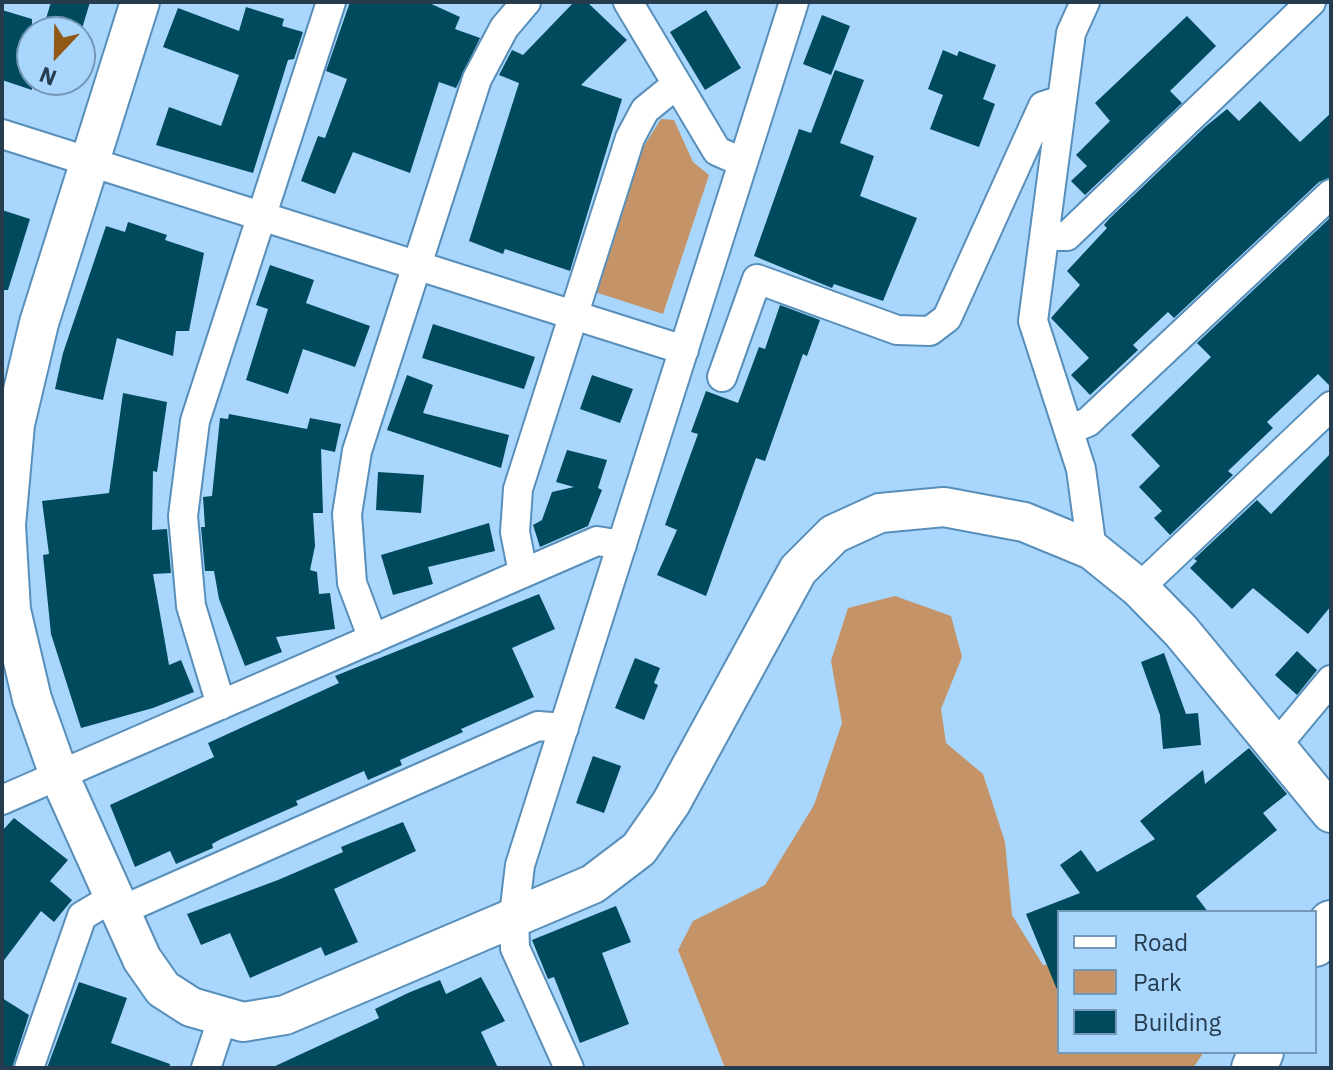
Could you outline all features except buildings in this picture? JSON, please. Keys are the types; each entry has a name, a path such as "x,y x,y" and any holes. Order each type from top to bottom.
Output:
{"main road":[{"path":"1317,941 1331,923"}],"street":[{"path":"140,2 39,323 15,424 6,525 12,653 59,775 142,959 163,989 191,1007 243,1022 285,1015 593,884 639,849 671,803 798,570 834,534 880,513 944,507 1024,522 1092,550 1139,588 1181,631 1331,813"},
{"path":"221,705 191,606 183,516 195,421 259,215 331,2"},
{"path":"373,639 352,583 347,514 357,451 477,79 504,28 526,2"},
{"path":"628,2 717,151 742,162"},
{"path":"569,1068 515,948 514,915 520,865 794,2"},
{"path":"1085,2 1071,33 1033,321 1081,469 1092,550"},
{"path":"1045,236 1067,236 1311,2"},
{"path":"523,573 515,532 518,489 630,138 645,110 677,84"},
{"path":"722,377 757,279 897,330 930,331 947,318 1043,106 1062,100"},
{"path":"2,134 684,350"},
{"path":"1069,430 1088,422 1331,194"},
{"path":"1139,588 1331,406"},
{"path":"2,800 597,541 622,545"},
{"path":"1276,746 1331,680"},
{"path":"29,1068 82,916 538,726 564,728"},
{"path":"206,1068 223,1017"}],"green space":[{"path":"661,119 674,120 693,162 709,175 663,314 595,292 638,155"},
{"path":"895,596 951,616 962,657 941,709 946,743 983,774 1005,842 1012,915 1043,965 1057,964 1057,1054 1203,1054 1193,1068 725,1068 678,950 693,921 765,885 814,805 842,723 831,661 848,608"}]}
